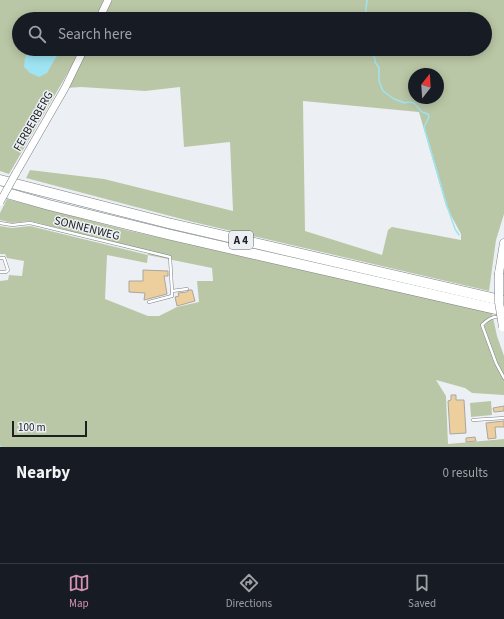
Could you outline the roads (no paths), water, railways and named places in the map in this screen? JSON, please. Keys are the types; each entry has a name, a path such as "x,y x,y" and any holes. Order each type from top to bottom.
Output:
{"highway":[{"name":"A 4","path":"0,180 168,223 504,301"},
{"name":"A 4","path":"0,191 49,205 167,234 504,310"}],"main road":[{"path":"504,243 499,273 499,302 504,326"}],"street":[{"path":"102,12 108,0"},
{"name":"FERBERBERG","path":"0,202 65,88 81,56"}],"lane":[{"name":"SONNENWEG","path":"0,224 30,224 170,257 172,291"},
{"path":"0,258 4,258 8,270 6,272 0,272"},
{"path":"149,302 172,296 172,291 187,289"},
{"path":"504,326 497,317 487,320 482,325 496,363 504,378"},
{"path":"473,420 504,418"}],"water":[{"path":"26,56 57,56 47,73 39,77 30,73 24,67"}],"waterway":[{"path":"366,12 367,0"},
{"path":"374,56 375,62 379,68 379,81 383,91 394,99 405,103 414,103 422,112 428,114 429,117 424,127 447,206 455,229 459,235"}]}
